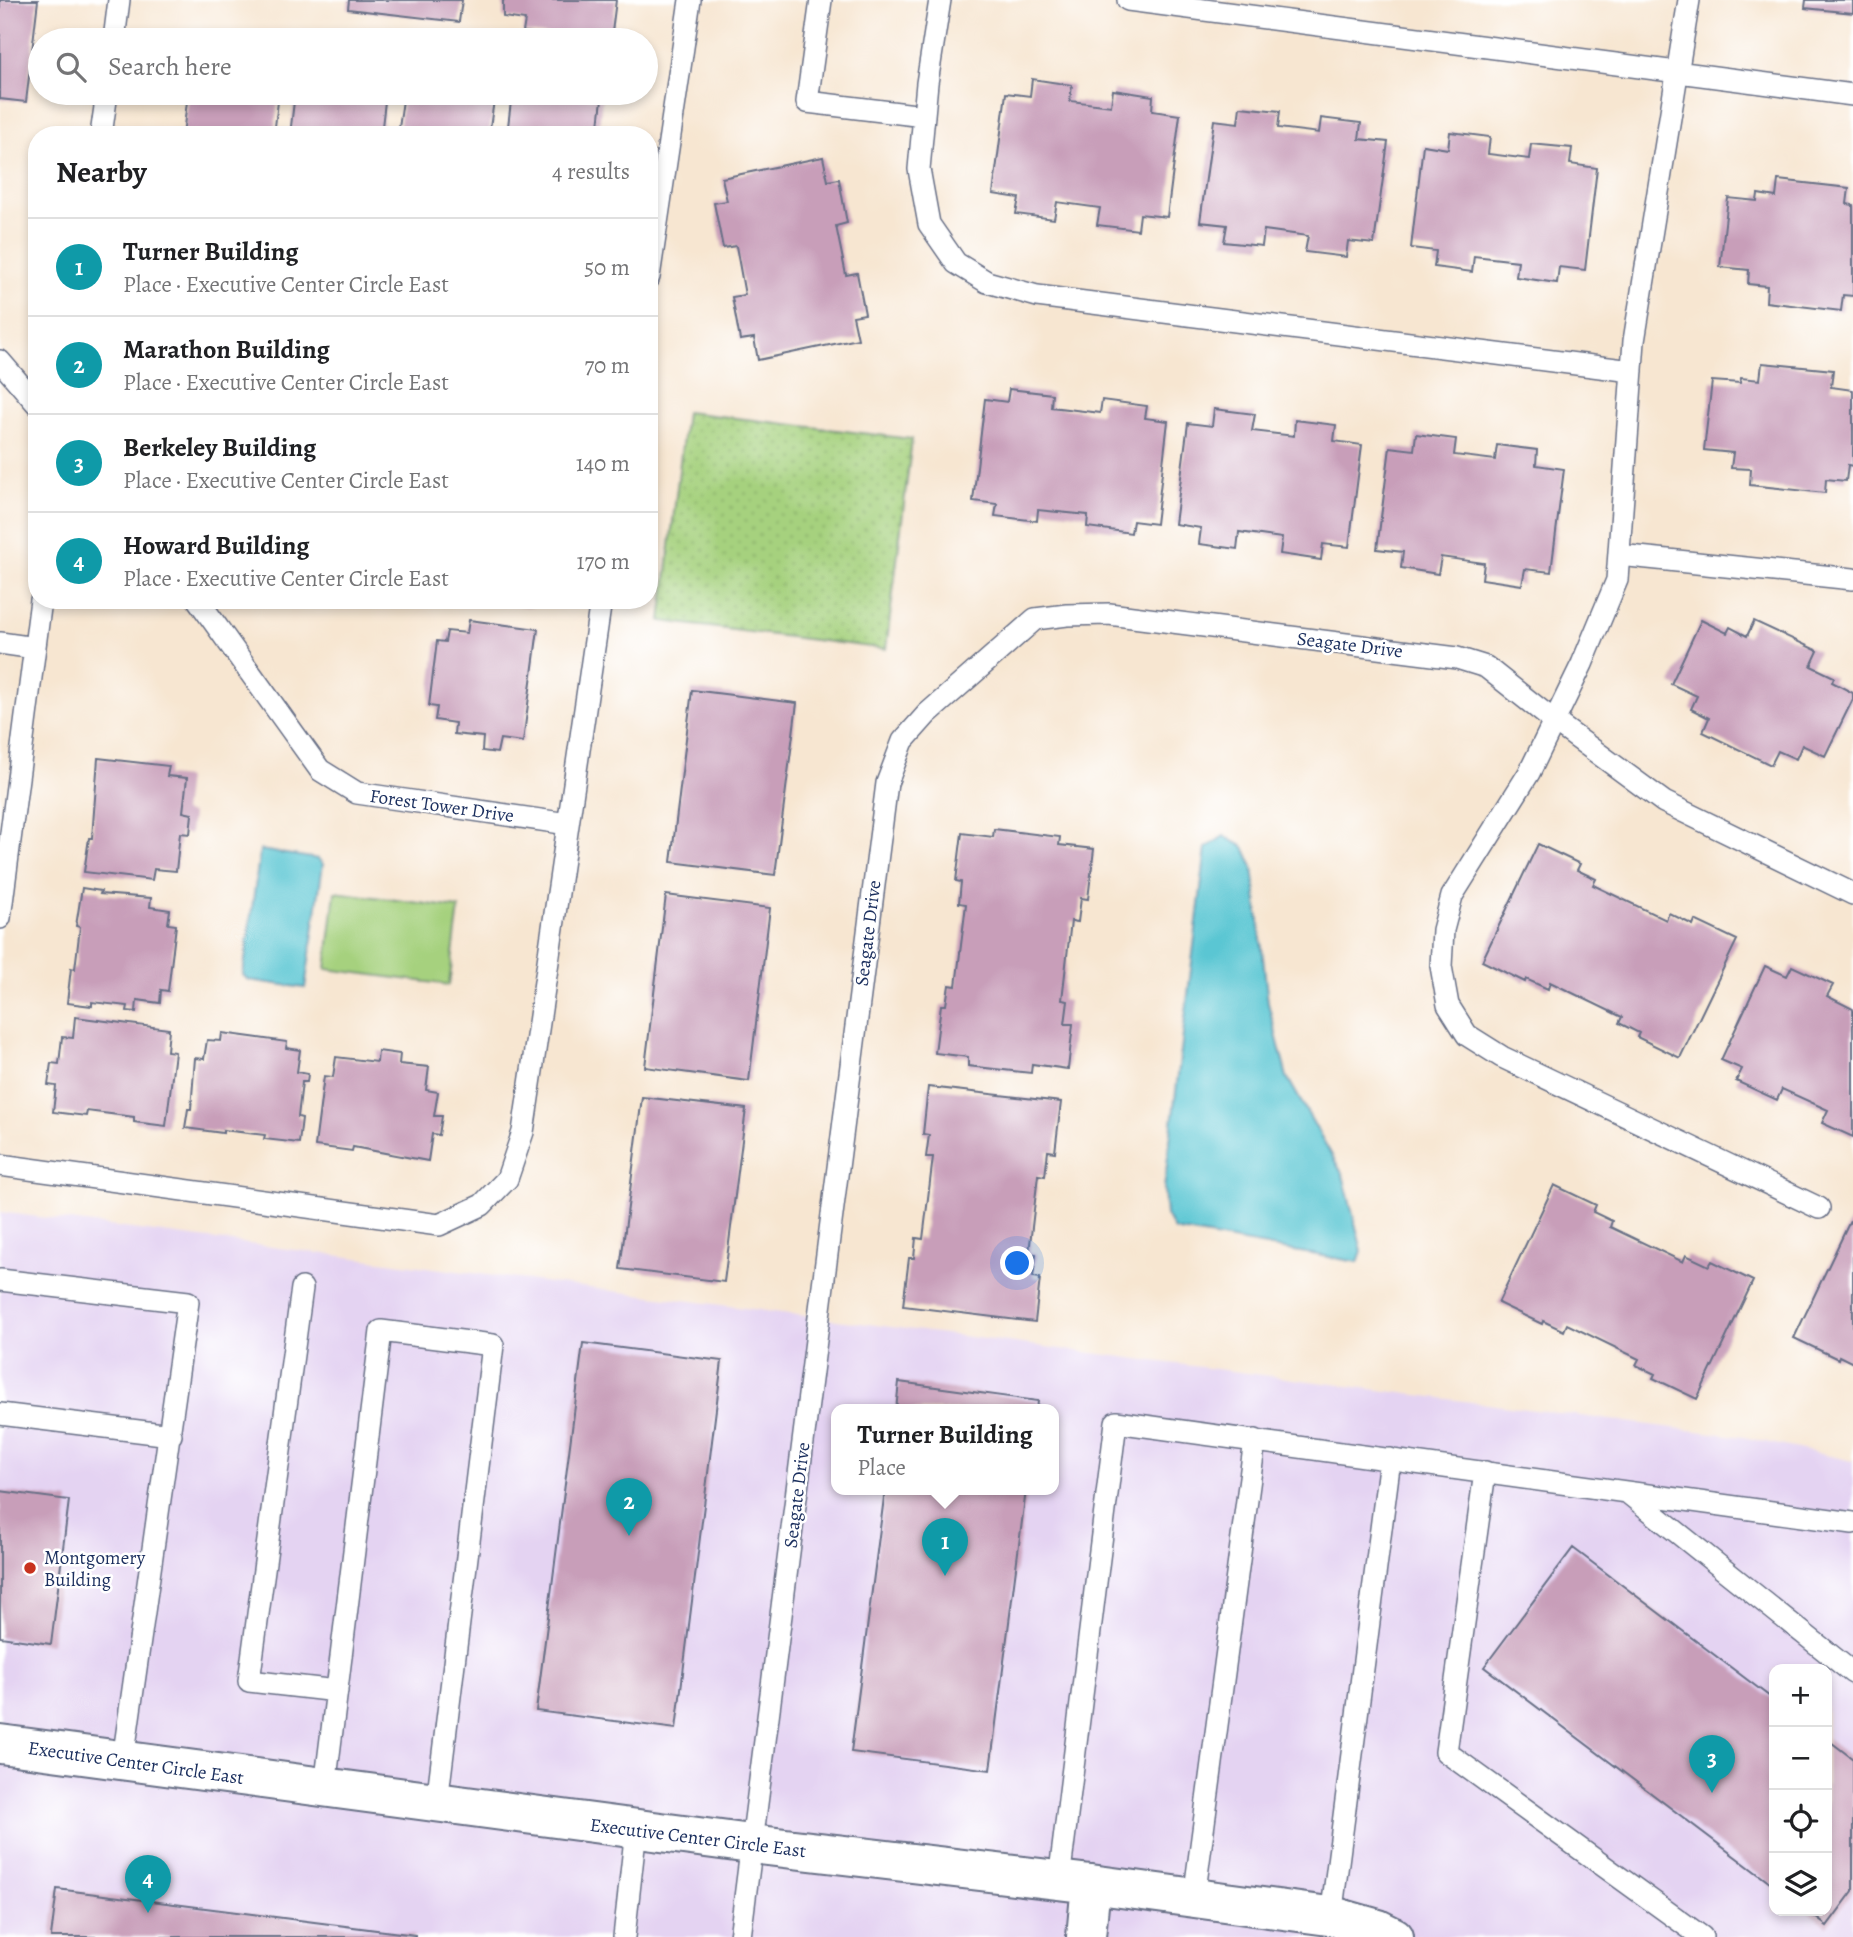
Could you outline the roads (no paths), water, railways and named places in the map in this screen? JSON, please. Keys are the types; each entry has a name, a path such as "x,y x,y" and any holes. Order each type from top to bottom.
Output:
{"street":[{"name":"Executive Center Circle East","path":"0,1744 751,1844 1194,1898 1331,1917 1378,1929 1394,1937"},
{"path":"1075,1882 1086,1937"}],"lane":[{"path":"116,28 119,0"},
{"path":"658,216 690,0"},
{"path":"821,0 807,102 924,116"},
{"path":"940,0 926,83 919,169 929,224 956,263 987,282 1037,296 1632,371"},
{"path":"1128,0 1853,95"},
{"path":"1689,0 1634,341 1617,580 1582,664 1529,773 1452,896 1443,930 1441,966 1448,1005 1467,1035 1502,1057 1819,1208"},
{"path":"103,126 106,105"},
{"path":"0,361 28,394"},
{"path":"1619,555 1853,579"},
{"path":"0,918 40,609"},
{"name":"Forest Tower Drive","path":"204,609 320,770 356,793 568,824"},
{"path":"0,1165 439,1225 482,1205 507,1179 523,1132 600,609"},
{"name":"Seagate Drive","path":"740,1937 887,783 903,741 927,715 1035,619 1077,614 1109,614 1457,658 1486,667 1664,803 1853,894"},
{"path":"0,643 35,648"},
{"path":"0,1280 188,1303 123,1760"},
{"path":"302,1288 249,1681 337,1691"},
{"path":"325,1787 381,1331 494,1345 437,1802"},
{"path":"0,1414 171,1435"},
{"path":"1075,1882 1116,1422 1853,1523"},
{"path":"1194,1898 1255,1440"},
{"path":"1331,1917 1390,1459"},
{"path":"1485,1472 1446,1752 1702,1937"},
{"path":"1626,1492 1853,1673"},
{"path":"624,1937 636,1829"}],"water":[{"path":"1224,836 1244,847 1253,867 1268,1003 1287,1077 1343,1175 1362,1251 1358,1262 1174,1230 1166,1215 1164,1189 1206,848"},
{"path":"260,850 318,859 323,864 305,988 248,980 243,975"}],"place":[{"name":"Marathon Building","path":"629,1536"},
{"name":"Montgomery Building","path":"30,1568"},
{"name":"Turner Building","path":"945,1576"},
{"name":"Berkeley Building","path":"1712,1793"},
{"name":"Howard Building","path":"148,1913"}]}
